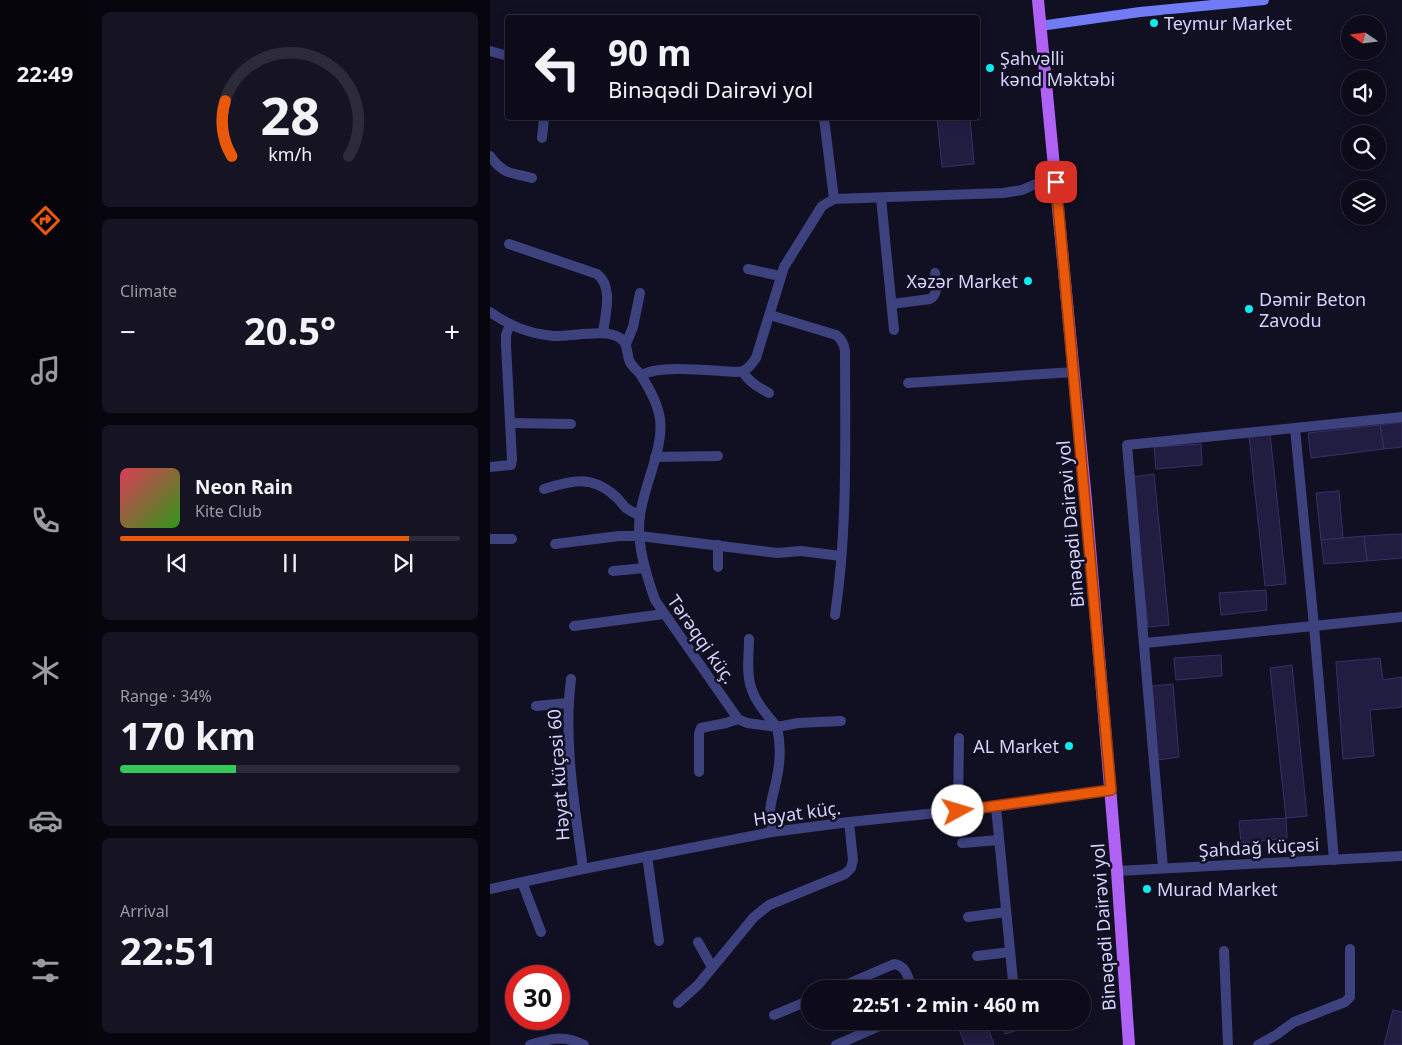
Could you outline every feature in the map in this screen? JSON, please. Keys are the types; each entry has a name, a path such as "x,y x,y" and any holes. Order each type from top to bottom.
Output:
{"main road":[{"name":"Binəqədi Dairəvi yol","path":"1038,0 1074,372 1111,790 1129,1045"}],"street":[{"path":"1040,26 1130,14 1264,0"},
{"path":"490,51 505,55"},
{"path":"542,138 544,120"},
{"path":"824,120 834,200"},
{"path":"490,156 503,171 532,178"},
{"path":"641,375 661,370 743,372 749,368 756,358 784,266 822,206 834,200 1004,193 1022,190 1038,183 1056,182"},
{"path":"880,198 894,330"},
{"path":"509,244 597,274 602,278 607,290 603,334"},
{"path":"748,269 780,276"},
{"path":"892,304 934,297 936,293 935,273"},
{"path":"490,312 510,324 543,335 603,334 620,338 626,344 633,327 640,293"},
{"path":"770,315 836,335 840,337 845,351 845,483 842,556 835,615"},
{"path":"490,467 510,465 512,460 506,345 506,335 510,324"},
{"name":"Tərəqqi küç.","path":"626,344 629,360 641,375 660,419 655,458 640,516 640,536 645,568 655,600 738,719"},
{"path":"743,372 747,379 768,392"},
{"path":"908,383 1074,372"},
{"path":"1164,868 1127,444 1402,417"},
{"path":"511,423 570,424"},
{"path":"1295,428 1334,860"},
{"path":"655,458 718,456"},
{"path":"544,490 565,482 588,481 604,487 617,497 626,508 640,516"},
{"path":"555,544 619,536 640,536 777,552 801,551 842,556"},
{"path":"490,539 512,539"},
{"path":"718,546 718,567"},
{"path":"613,571 645,568"},
{"path":"574,626 664,614"},
{"path":"1145,643 1402,617"},
{"path":"749,639 749,676 751,688 766,714 778,727 780,738 777,781 770,813 772,832"},
{"name":"Həyat küçəsi 60","path":"571,679 568,703 571,778 583,869"},
{"path":"536,706 568,703"},
{"path":"699,772 699,733 701,728 726,724 738,719 747,723 778,727 798,723 841,721"},
{"path":"958,738 958,811"},
{"name":"Həyat küç.","path":"490,889 772,832 996,807 1111,790"},
{"path":"996,807 1013,980"},
{"path":"678,1003 698,985 754,917 770,905 845,874 851,868 853,860 849,822"},
{"path":"962,843 999,840"},
{"path":"647,856 659,941"},
{"name":"Şahdağ küçəsi","path":"1118,871 1402,856"},
{"path":"522,882 541,932"},
{"path":"968,917 1006,912"},
{"path":"698,942 712,967"},
{"path":"1258,1045 1294,1022 1345,1002 1350,998 1350,949"},
{"path":"1224,951 1228,1045"},
{"path":"977,956 1010,952"},
{"path":"857,980 894,964 904,968 909,980"},
{"path":"774,1015 801,1004"},
{"path":"836,1045 870,1030"},
{"path":"530,1045 554,1038 578,1042 584,1045"}],"building":[{"path":"937,120 970,120 974,164 942,167"},
{"path":"1402,422 1402,447 1384,449 1380,425"},
{"path":"1380,425 1384,449 1311,458 1308,433"},
{"path":"1270,433 1286,584 1265,586 1249,436"},
{"path":"1201,444 1202,465 1156,469 1154,447"},
{"path":"1154,474 1169,625 1148,627 1132,477"},
{"path":"1339,491 1343,538 1321,540 1316,493"},
{"path":"1402,534 1402,558 1367,561 1364,536"},
{"path":"1364,536 1367,561 1324,564 1321,540"},
{"path":"1266,590 1267,610 1221,615 1219,593"},
{"path":"1221,655 1222,676 1176,680 1174,658"},
{"path":"1380,658 1383,680 1402,677 1402,707 1370,710 1374,756 1343,759 1336,662"},
{"path":"1292,665 1307,816 1286,818 1270,668"},
{"path":"1173,684 1179,757 1158,760 1152,686"},
{"path":"1286,818 1287,838 1241,843 1239,821"},
{"path":"1393,1010 1402,1012 1402,1045 1384,1045"},
{"path":"959,1030 989,1030 994,1045 965,1045"},
{"path":"1004,1030 1018,1030 1005,1034"}],"place":[{"name":"Teymur Market","path":"1154,23"},
{"name":"Şahvəlli kənd Məktəbi","path":"990,68"},
{"name":"Xəzər Market","path":"1028,281"},
{"name":"Dəmir Beton Zavodu","path":"1249,309"},
{"name":"AL Market","path":"1069,746"},
{"name":"Murad Market","path":"1147,889"}],"route":[{"path":"958,811 1111,790 1056,182"}]}
